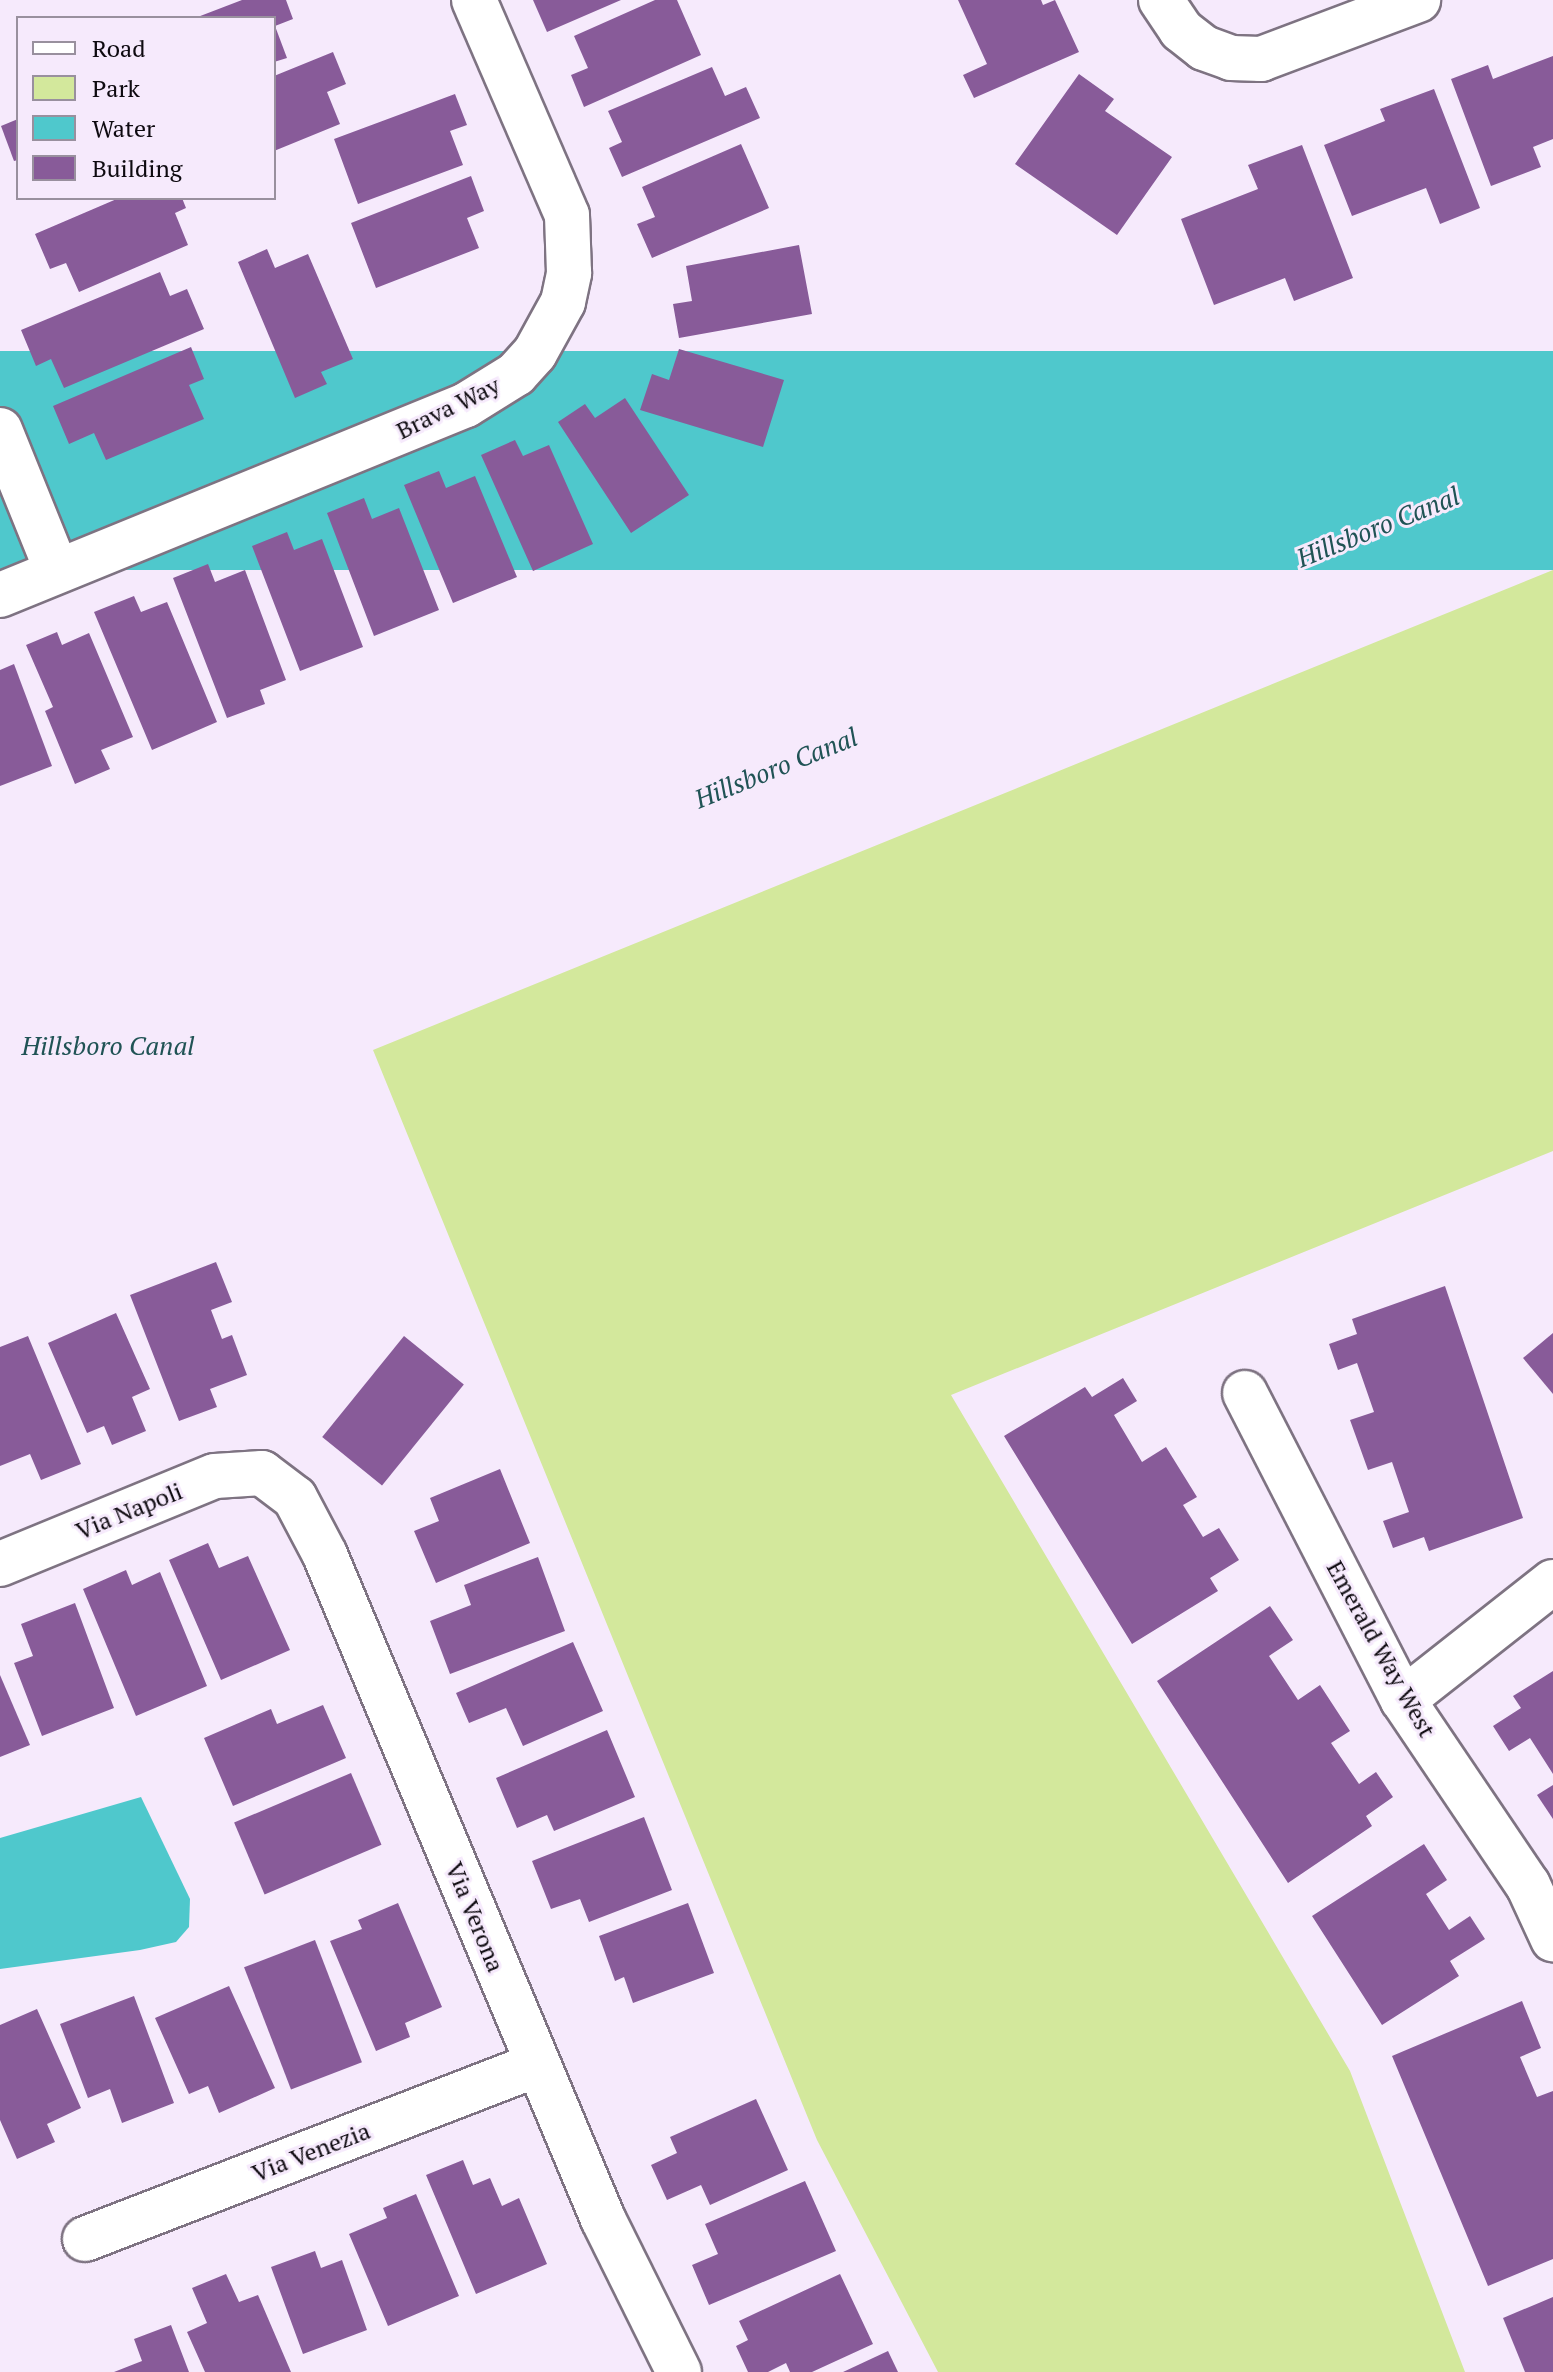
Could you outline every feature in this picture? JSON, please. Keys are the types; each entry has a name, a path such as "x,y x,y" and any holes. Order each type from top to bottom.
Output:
{"street":[{"name":"Brava Way","path":"0,595 466,405 516,374 535,353 563,302 569,273 567,215 474,0"},
{"path":"1161,0 1181,30 1204,48 1231,58 1261,59 1418,0"},
{"path":"0,430 57,571"},
{"name":"Emerald Way West","path":"1245,1393 1403,1700 1528,1885 1553,1939"},
{"name":"Via Napoli","path":"0,1564 215,1476 262,1473"},
{"name":"Via Verona","path":"262,1473 295,1498 325,1555 536,2065 679,2372"},
{"path":"1403,1700 1553,1582"},
{"name":"Via Venezia","path":"85,2239 536,2065"}],"green space":[{"path":"1553,570 1553,1151 951,1395 1350,2071 1465,2372 938,2372 817,2140 373,1050"}],"water":[{"name":"Hillsboro Canal","path":"0,351 1553,351 1553,570 0,570"},
{"path":"141,1797 190,1899 189,1927 176,1942 140,1950 0,1969 0,1838"}],"building":[{"path":"242,0 286,0 293,19 276,26 276,16 200,16"},
{"path":"533,0 621,0 547,32"},
{"path":"655,0 677,0 701,55 584,107 571,75 588,68 574,36"},
{"path":"958,0 1041,0 1043,5 1055,0 1079,52 974,98 963,75 987,64"},
{"path":"276,29 287,58 276,61"},
{"path":"333,52 346,84 327,92 340,124 276,150 276,75"},
{"path":"1553,56 1553,139 1533,147 1541,167 1491,186 1451,79 1488,65 1493,79"},
{"path":"712,67 725,96 746,87 760,118 622,177 609,148 622,142 608,111"},
{"path":"1079,74 1114,99 1105,111 1172,157 1117,235 1015,164"},
{"path":"1434,89 1480,208 1440,224 1426,188 1352,216 1324,145 1385,121 1380,109"},
{"path":"455,94 467,125 450,131 463,165 358,204 334,139"},
{"path":"16,120 16,160 14,161 1,126"},
{"path":"741,144 769,208 652,258 637,224 655,217 642,187"},
{"path":"1302,145 1353,278 1294,301 1285,278 1214,305 1181,219 1258,189 1248,165"},
{"path":"471,176 484,211 467,218 479,248 376,288 351,223"},
{"path":"114,200 183,200 186,208 175,213 188,245 79,292 66,263 50,269 35,234"},
{"path":"799,245 812,314 679,338 673,304 692,301 686,266"},
{"path":"267,249 275,268 308,254 353,359 321,372 327,384 295,398 238,262"},
{"path":"160,272 170,296 187,289 204,329 64,388 51,359 36,366 21,330"},
{"path":"191,347 204,379 189,385 204,419 106,460 94,433 69,444 53,406"},
{"path":"679,349 784,380 763,447 640,410 652,374 669,380"},
{"path":"625,398 689,495 631,533 558,422 585,404 595,418"},
{"path":"515,440 523,456 549,445 593,544 533,571 481,455"},
{"path":"439,471 446,488 475,476 517,577 453,603 404,485"},
{"path":"364,498 372,519 399,508 439,610 374,636 327,513"},
{"path":"287,532 294,550 322,539 363,647 300,671 252,546"},
{"path":"208,564 215,582 245,570 286,680 260,690 265,704 227,718 173,578"},
{"path":"134,596 141,612 167,602 217,722 152,750 94,612"},
{"path":"57,632 62,645 89,633 133,737 101,750 110,769 75,784 45,711 53,707 26,645"},
{"path":"14,664 52,766 0,786 0,670"},
{"path":"216,1262 232,1302 211,1310 222,1339 232,1335 247,1375 210,1389 217,1407 179,1421 130,1295"},
{"path":"1445,1286 1523,1518 1429,1551 1424,1537 1393,1548 1383,1521 1409,1512 1392,1462 1368,1470 1350,1420 1374,1412 1357,1363 1338,1370 1329,1344 1357,1334 1352,1319"},
{"path":"116,1313 150,1389 132,1397 146,1431 112,1445 104,1426 87,1433 48,1343"},
{"path":"1553,1333 1553,1394 1523,1358"},
{"path":"28,1336 81,1464 41,1480 30,1454 0,1466 0,1347"},
{"path":"404,1336 464,1384 382,1485 322,1437"},
{"path":"1123,1378 1137,1401 1114,1415 1142,1462 1166,1447 1197,1497 1183,1505 1203,1537 1219,1528 1239,1560 1210,1578 1218,1591 1132,1644 1004,1436 1085,1387 1092,1397"},
{"path":"500,1469 530,1543 436,1583 414,1531 439,1521 430,1498"},
{"path":"208,1543 219,1568 248,1556 290,1650 221,1680 169,1560"},
{"path":"538,1557 565,1631 450,1674 430,1621 471,1605 464,1585"},
{"path":"126,1570 132,1585 160,1572 207,1686 136,1716 83,1589"},
{"path":"75,1603 114,1708 42,1736 14,1663 33,1656 21,1624"},
{"path":"1270,1606 1293,1640 1269,1656 1298,1700 1320,1685 1350,1731 1331,1743 1359,1784 1376,1772 1393,1797 1366,1816 1372,1826 1288,1883 1157,1681"},
{"path":"573,1642 603,1711 523,1746 506,1708 469,1723 456,1693"},
{"path":"1553,1671 1553,1774 1530,1738 1509,1751 1493,1726 1521,1708 1513,1696"},
{"path":"0,1675 30,1745 0,1757"},
{"path":"323,1705 346,1758 233,1806 204,1738 271,1709 277,1724"},
{"path":"607,1730 635,1797 554,1831 547,1815 517,1828 496,1778"},
{"path":"351,1773 381,1845 265,1894 234,1823"},
{"path":"1553,1785 1553,1819 1537,1795"},
{"path":"644,1817 672,1890 589,1922 580,1899 551,1909 532,1861"},
{"path":"1424,1844 1447,1880 1426,1894 1449,1930 1470,1916 1485,1939 1450,1961 1459,1976 1382,2025 1312,1916"},
{"path":"398,1903 442,2007 405,2023 410,2037 376,2051 330,1941 362,1929 358,1920"},
{"path":"688,1903 714,1973 633,2003 624,1977 615,1981 599,1936"},
{"path":"315,1940 362,2062 291,2090 244,1967"},
{"path":"229,1986 275,2088 219,2113 208,2086 189,2094 155,2018"},
{"path":"134,1996 174,2103 122,2123 110,2089 88,2098 60,2024"},
{"path":"1522,2001 1541,2048 1520,2057 1537,2097 1553,2091 1553,2259 1488,2286 1392,2056"},
{"path":"37,2009 81,2108 47,2124 55,2142 17,2159 0,2120 0,2025"},
{"path":"756,2099 788,2170 710,2205 701,2185 667,2200 651,2165 677,2153 670,2137"},
{"path":"463,2160 473,2185 490,2178 502,2206 519,2198 547,2264 476,2294 426,2175"},
{"path":"805,2181 836,2251 709,2305 692,2265 718,2254 705,2224"},
{"path":"416,2194 459,2296 388,2326 349,2234 387,2218 383,2208"},
{"path":"315,2251 321,2268 342,2260 367,2330 303,2354 271,2267"},
{"path":"226,2274 239,2302 258,2295 291,2372 205,2372 187,2332 207,2323 192,2288"},
{"path":"840,2274 873,2344 812,2372 790,2372 786,2363 768,2372 748,2372 736,2346 748,2340 739,2321"},
{"path":"1553,2297 1553,2372 1525,2372 1503,2318"},
{"path":"171,2325 189,2372 114,2372 142,2361 134,2339"},
{"path":"888,2351 898,2372 843,2372"}]}
